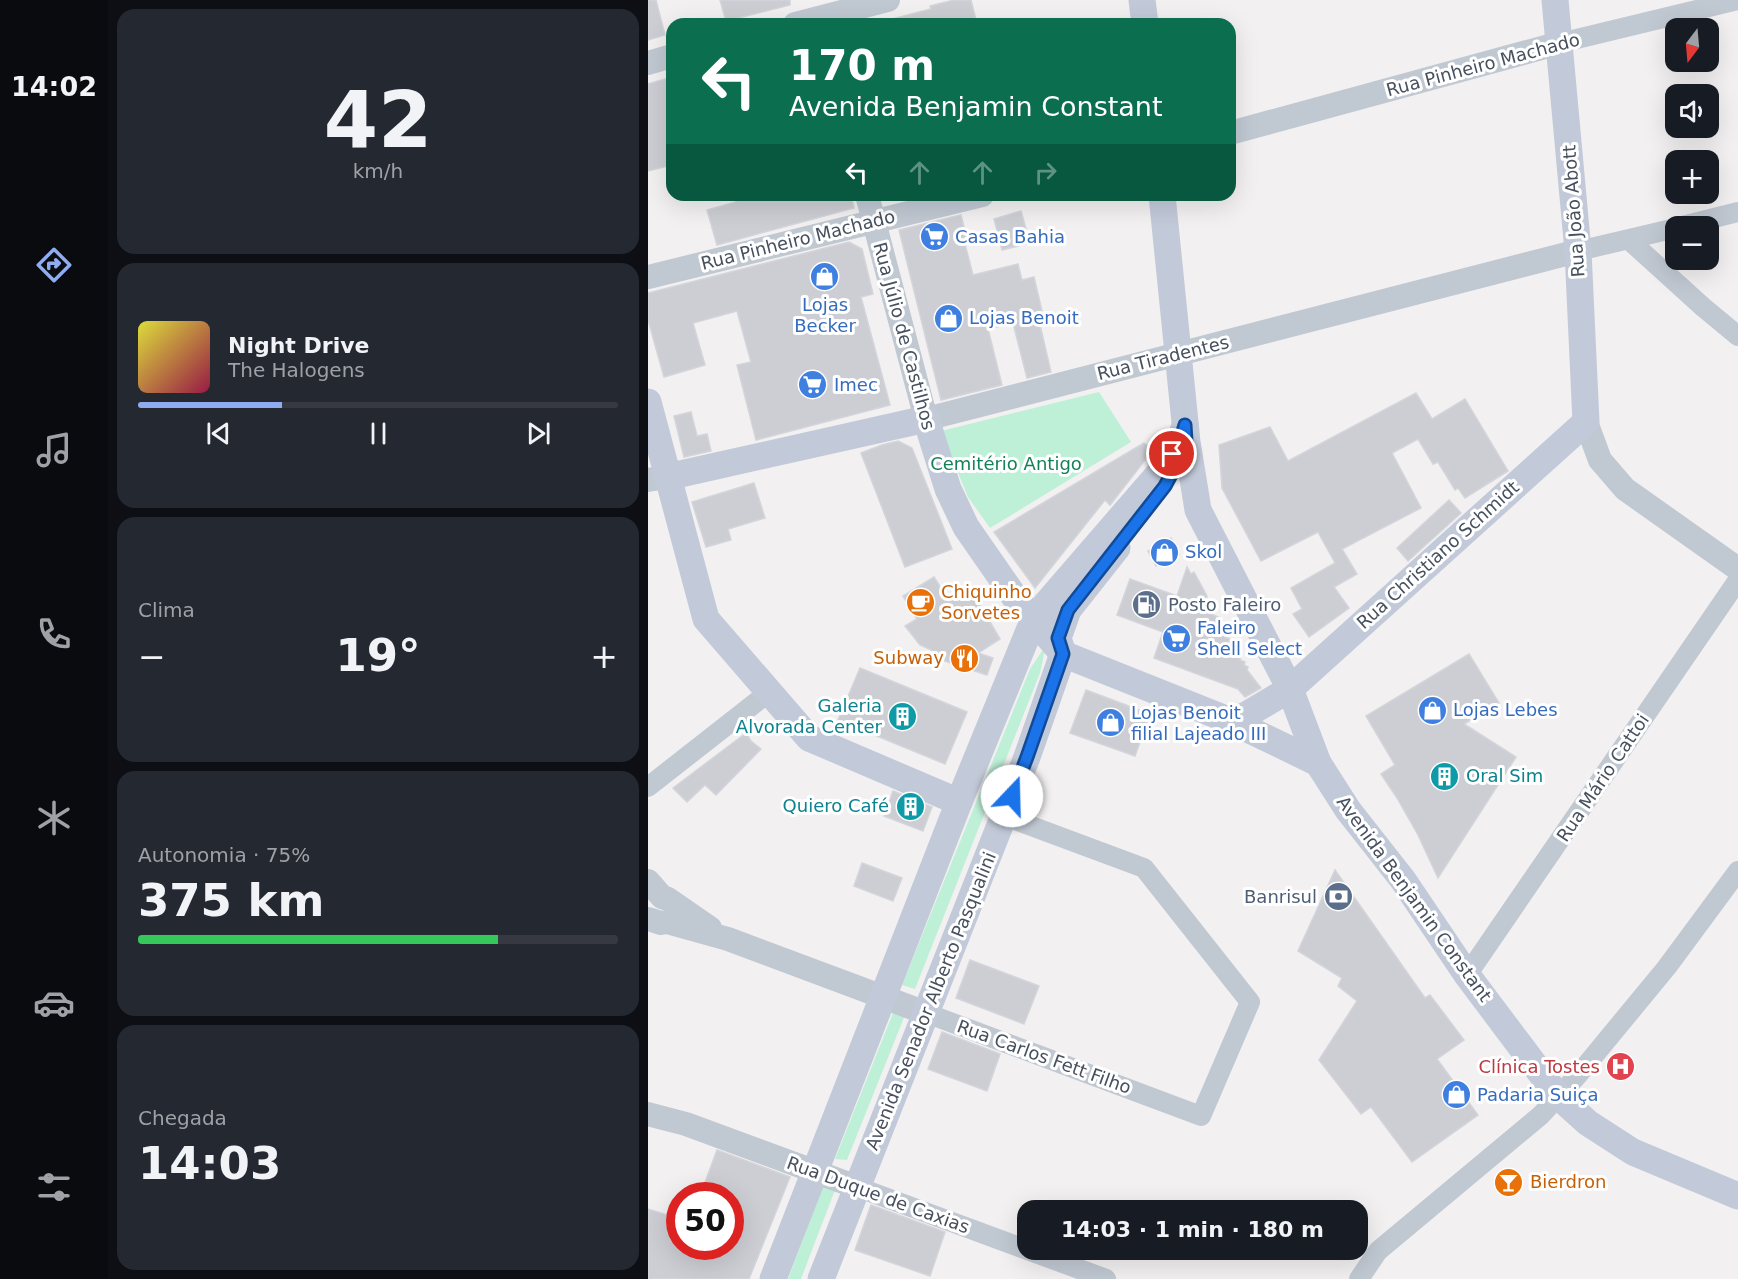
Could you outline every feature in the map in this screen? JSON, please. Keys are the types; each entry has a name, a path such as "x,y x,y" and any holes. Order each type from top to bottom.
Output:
{"main road":[{"path":"1142,0 1144,18"},
{"name":"Rua João Abott","path":"1555,0 1578,251 1586,422"},
{"name":"Avenida Benjamin Constant","path":"1163,201 1186,433 1198,510 1290,689 1318,763 1348,810 1403,880 1467,975 1558,1096 1588,1123 1633,1152 1738,1196"},
{"path":"648,402 658,479 706,619 809,738 960,802"},
{"name":"Rua Tiradentes","path":"658,479 926,419"},
{"name":"Rua Júlio de Castilhos","path":"926,419 948,489 966,527 1016,599 1063,654 1231,721 1318,763"},
{"name":"Rua Christiano Schmidt","path":"1290,689 1586,422"},
{"name":"Avenida Senador Alberto Pasqualini","path":"773,1279 1033,621 1046,603 1181,456 1186,433"},
{"path":"1159,480 1197,505"},
{"name":"Avenida Senador Alberto Pasqualini","path":"820,1279 1027,757 1063,654 1058,638 1068,610 1159,480"},
{"path":"1231,721 1246,716 1290,689"}],"street":[{"path":"819,14 888,0"},
{"name":"Rua Pinheiro Machado","path":"1236,131 1560,43 1738,0"},
{"path":"648,63 666,58"},
{"name":"Rua Júlio de Castilhos","path":"868,201 926,419"},
{"name":"Rua Pinheiro Machado","path":"648,277 957,201"},
{"path":"1719,217 1738,212"},
{"name":"Rua Tiradentes","path":"926,419 1578,251 1665,231"},
{"path":"1629,240 1738,336"},
{"path":"1586,422 1600,460 1625,489 1738,569"},
{"name":"Rua Mário Cattoi","path":"1467,975 1738,580"},
{"path":"648,787 769,692"},
{"name":"Rua Carlos Fett Filho","path":"655,905 728,939 1201,1116 1250,1002 1144,868 1004,816"},
{"path":"1359,1279 1378,1251 1541,1115 1578,1075 1667,967 1738,871"},
{"name":"Rua Duque de Caxias","path":"648,1114 686,1124 1107,1279"}],"green space":[{"name":"Cemitério Antigo","path":"1099,392 1131,442 990,528 968,497 941,431"},
{"path":"1046,645 1040,673 915,989 902,985 1030,669"},
{"path":"907,1010 847,1160 835,1159 893,1013"},
{"path":"823,1186 835,1190 801,1279 788,1279"}],"building":[{"path":"648,0 656,0 665,35 648,40"},
{"path":"720,0 790,0 790,5 738,18 725,18"},
{"path":"954,0 971,0 976,18 896,18 931,9 930,6"},
{"path":"666,79 666,166 648,171 648,84"},
{"path":"852,201 854,208 717,245 707,210 736,202"},
{"path":"1021,211 1030,243 1002,250 994,219"},
{"path":"961,215 973,275 1018,264 1022,280 1034,277 1042,311 1037,312 1051,372 1027,378 1013,323 988,329 1002,385 941,400 899,230"},
{"path":"849,242 862,249 873,294 861,297 890,405 756,440 737,365 751,362 737,311 693,323 705,365 664,377 648,320 648,293"},
{"path":"1416,393 1432,419 1465,399 1508,471 1465,498 1458,488 1455,490 1438,462 1433,464 1418,439 1392,453 1421,508 1342,549 1357,574 1334,587 1349,608 1309,637 1293,614 1302,609 1291,588 1335,563 1318,532 1261,561 1222,488 1219,445 1270,427 1288,461"},
{"path":"691,412 697,436 707,434 711,451 684,457 674,416"},
{"path":"898,441 912,448 952,549 905,567 861,453"},
{"path":"1144,443 1153,450 1110,505 1105,500 1035,588 994,532"},
{"path":"754,483 765,518 728,529 731,540 706,547 692,502"},
{"path":"1449,500 1461,513 1408,561 1397,548"},
{"name":"Skol","path":"1171,538 1179,554 1156,566 1148,551"},
{"path":"1187,567 1191,574 1194,572 1207,596 1204,605 1212,608 1209,613 1220,618 1217,626 1228,630 1225,637 1234,644 1233,649 1239,651 1240,660 1245,662 1247,670 1261,688 1245,697 1238,689 1154,658 1163,632 1117,615 1130,579 1177,596"},
{"path":"934,577 949,601 971,589 1000,639 978,653 993,658 987,675 936,658 938,653 920,645 905,626 917,619 903,596"},
{"path":"1469,654 1499,703 1464,724 1516,757 1438,878 1418,835 1381,774 1395,765 1366,716"},
{"name":"Galeria Alvorada Center","path":"860,668 967,712 945,764 838,720"},
{"name":"Lojas Benoit filial Lajeado III","path":"1086,690 1150,714 1135,756 1070,733"},
{"path":"746,733 751,741 761,749 716,795 705,785 687,802 673,788"},
{"name":"Quiero Café","path":"893,791 932,807 923,831 884,816"},
{"path":"862,863 902,878 893,901 854,886"},
{"path":"1335,870 1425,998 1430,995 1464,1040 1437,1059 1478,1115 1412,1162 1371,1107 1361,1114 1319,1060 1357,1001 1338,986 1342,978 1298,951"},
{"path":"970,960 1039,986 1024,1024 956,998"},
{"path":"942,1032 1000,1054 987,1091 928,1069"},
{"path":"717,1150 790,1177 749,1279 648,1279 648,1209 666,1215 666,1260 744,1260 744,1182 705,1182"},
{"path":"871,1205 945,1232 930,1276 855,1250"}],"place":[{"name":"Casas Bahia","path":"934,237"},
{"name":"Lojas Becker","path":"825,276"},
{"name":"Lojas Benoit","path":"948,318"},
{"name":"Imec","path":"813,385"},
{"name":"Skol","path":"1164,552"},
{"name":"Chiquinho Sorvetes","path":"920,602"},
{"name":"Posto Faleiro","path":"1147,605"},
{"name":"Faleiro Shell Select","path":"1176,638"},
{"name":"Subway","path":"965,658"},
{"name":"Lojas Lebes","path":"1432,710"},
{"name":"Galeria Alvorada Center","path":"903,716"},
{"name":"Lojas Benoit filial Lajeado III","path":"1110,723"},
{"name":"Oral Sim","path":"1445,776"},
{"name":"Quiero Café","path":"910,806"},
{"name":"Banrisul","path":"1338,897"},
{"name":"Clínica Tostes","path":"1621,1067"},
{"name":"Padaria Suiça","path":"1456,1095"},
{"name":"Bierdron","path":"1509,1182"}],"route":[{"path":"1012,796 1063,654 1058,638 1068,610 1165,486 1186,442 1185,425 1172,454"}]}
